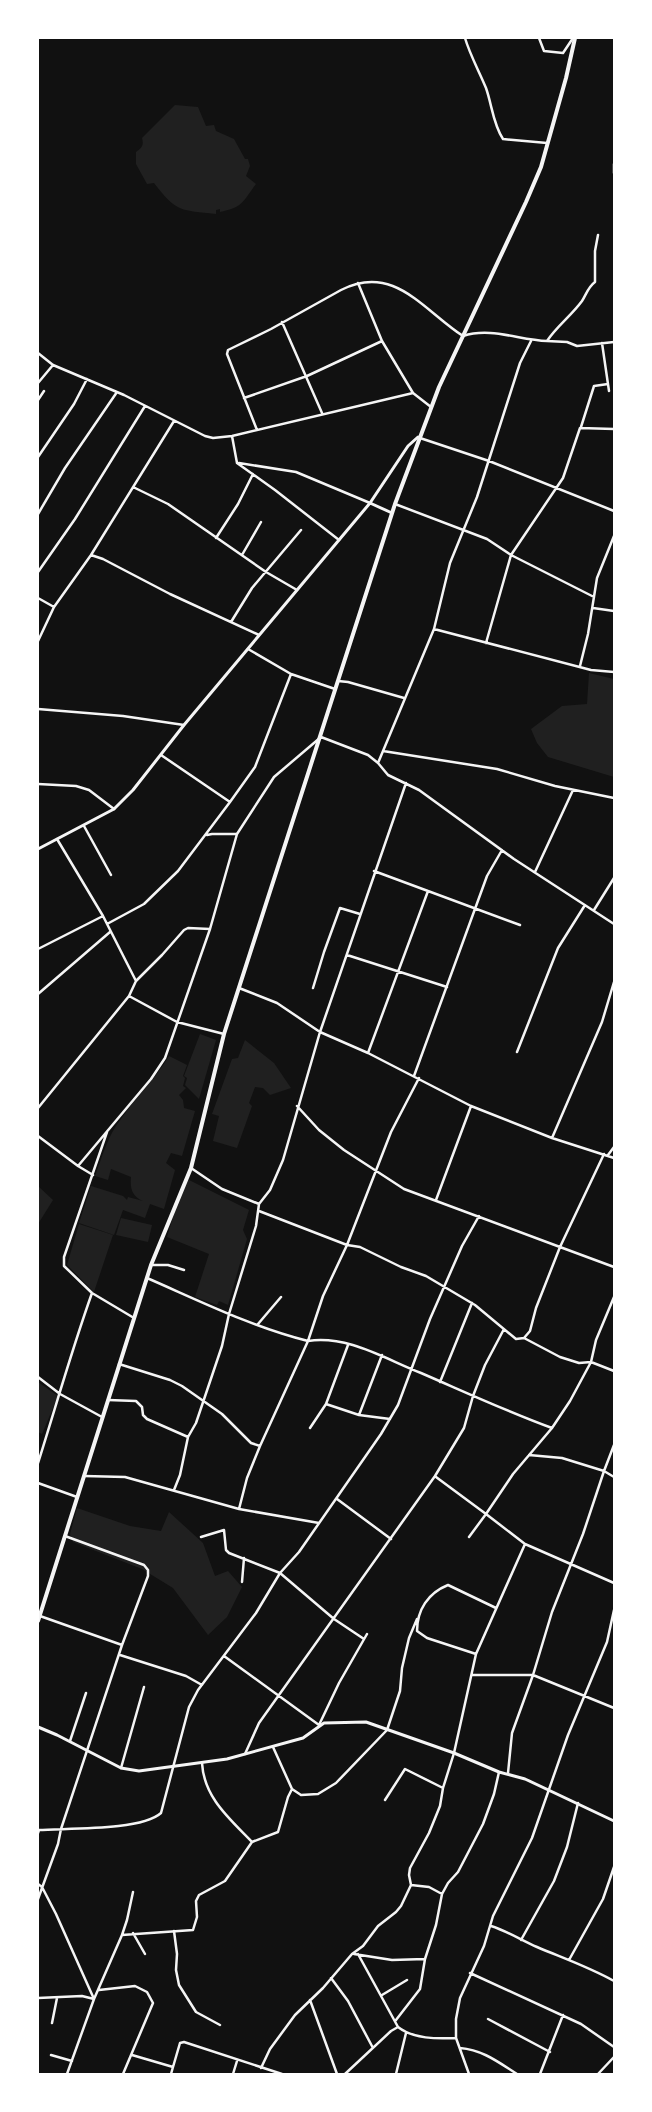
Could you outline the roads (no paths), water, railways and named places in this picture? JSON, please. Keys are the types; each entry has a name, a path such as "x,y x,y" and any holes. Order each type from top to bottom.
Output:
{"highway":[{"path":"38,1618 151,1264 191,1168 224,1034 395,504 418,437 431,407 526,202 548,143 566,78 574,38"}],"street":[{"path":"465,38 486,89 495,121 503,139 548,143"},
{"path":"539,38 544,51 563,53 574,38"},
{"path":"614,164 614,173"},
{"path":"547,341 557,327 580,303 590,285 595,282 595,250 598,235"},
{"path":"257,430 227,352 358,282 372,281 396,286 425,305 445,324 463,336 484,332 531,341 568,342 577,346 614,342"},
{"path":"358,282 382,341 413,393 431,407"},
{"path":"282,322 322,413"},
{"path":"244,398 307,376 382,341"},
{"path":"378,763 434,629 450,563 477,497 484,469 489,461 520,363 531,341"},
{"path":"602,343 609,391"},
{"path":"38,353 53,365 117,392 204,436 213,438 232,436 322,413 413,393"},
{"path":"38,384 53,365"},
{"path":"38,457 74,404 87,379"},
{"path":"486,643 511,555 557,490 565,475 594,386 608,384"},
{"path":"38,400 44,391"},
{"path":"38,514 65,468 117,392"},
{"path":"38,572 75,519 146,406"},
{"path":"38,640 54,607 91,555 174,421"},
{"path":"581,427 614,429"},
{"path":"232,436 237,462 339,540"},
{"path":"38,849 114,809 133,790 184,725 370,503 408,446 418,437 489,461 557,490 614,511"},
{"path":"237,462 296,472 333,486 392,513"},
{"path":"216,538 238,504 253,474"},
{"path":"133,487 168,504 266,572 298,590"},
{"path":"395,504 487,539 511,555 594,597"},
{"path":"242,554 261,522"},
{"path":"231,622 252,588 301,530"},
{"path":"580,666 588,634 597,578 614,536"},
{"path":"91,555 103,559 170,594 260,635"},
{"path":"38,598 54,607"},
{"path":"593,608 614,611"},
{"path":"434,629 591,670 614,672"},
{"path":"248,649 291,674 335,689"},
{"path":"107,924 144,904 178,871 206,836 254,767 291,674"},
{"path":"338,681 348,682 404,698"},
{"path":"38,709 123,716 184,725"},
{"path":"78,1166 151,1079 165,1058 210,929 237,834 274,778 321,737 368,755 388,775 419,790 502,850 614,924"},
{"path":"383,751 497,769 572,790 614,798"},
{"path":"161,755 230,802"},
{"path":"174,1490 180,1475 188,1437 196,1424 204,1401 246,1266 259,1211 258,1204 270,1190 282,1160 320,1032 374,871 406,783"},
{"path":"38,784 76,786 88,790 114,809"},
{"path":"535,872 572,790"},
{"path":"84,826 111,875"},
{"path":"206,836 212,834 237,834"},
{"path":"57,839 103,916 136,981"},
{"path":"414,1076 487,876 502,850"},
{"path":"374,871 520,925"},
{"path":"594,910 614,878"},
{"path":"368,1053 428,891"},
{"path":"516,1052 558,948 585,904"},
{"path":"313,988 340,908 360,914"},
{"path":"38,949 103,916"},
{"path":"38,1108 129,996 136,981 184,930 188,928 210,929"},
{"path":"38,994 110,932"},
{"path":"347,954 447,987"},
{"path":"552,1138 602,1022 614,982"},
{"path":"239,988 277,1003 320,1032 368,1053 471,1106 552,1138 614,1158"},
{"path":"129,996 177,1022 224,1034"},
{"path":"239,1509 247,1478 308,1341 323,1296 347,1245 391,1132 419,1078"},
{"path":"297,1106 319,1130 344,1150 404,1189 614,1267"},
{"path":"436,1200 471,1106"},
{"path":"108,1130 64,1256 64,1266 92,1293 134,1318"},
{"path":"38,1136 93,1175"},
{"path":"608,1155 614,1147"},
{"path":"524,1338 530,1331 536,1308 560,1247 604,1154"},
{"path":"191,1168 222,1190 258,1204"},
{"path":"259,1211 347,1245 360,1247 394,1264 415,1271 472,1303 516,1339 524,1338 560,1357 579,1363 591,1362 614,1371"},
{"path":"38,1831 121,1825 158,1816 164,1809 173,1765 189,1708 202,1684 256,1613 280,1574 299,1552 337,1499 390,1419 398,1405 462,1246 479,1216"},
{"path":"151,1264 168,1265 184,1270"},
{"path":"147,1278 258,1325 308,1341 330,1341 382,1355 513,1414 552,1428"},
{"path":"38,1462 60,1394 74,1342 92,1293"},
{"path":"469,1537 502,1489 552,1428 591,1362 596,1340 614,1296"},
{"path":"258,1325 281,1297"},
{"path":"440,1382 472,1303"},
{"path":"245,1754 259,1723 435,1476 464,1428 473,1396 485,1365 504,1329"},
{"path":"310,1428 326,1404 348,1345"},
{"path":"360,1415 382,1355"},
{"path":"119,1364 170,1380 222,1414 252,1443 260,1446"},
{"path":"38,1377 60,1394 102,1418"},
{"path":"108,1400 136,1401 142,1407 143,1415 147,1419 188,1437"},
{"path":"326,1404 360,1415 390,1419"},
{"path":"508,1773 512,1733 533,1676 552,1612 571,1566 614,1444"},
{"path":"529,1455 562,1458 614,1476"},
{"path":"84,1476 126,1477 239,1509 319,1523"},
{"path":"435,1476 525,1544 614,1584"},
{"path":"38,1483 76,1497"},
{"path":"337,1499 391,1539"},
{"path":"201,1537 224,1530 226,1550 229,1553 280,1574 334,1619 364,1639"},
{"path":"38,1899 58,1844 61,1829 89,1750 122,1645 148,1576 148,1570 138,1562 64,1536"},
{"path":"261,2068 270,2049 283,2030 352,1954 364,1946 384,1920 396,1912 411,1885 410,1868 429,1833 440,1806 442,1788 454,1753 476,1654 525,1544"},
{"path":"242,1582 244,1558"},
{"path":"273,1747 292,1789 301,1795 309,1796 327,1790 387,1730 400,1691 402,1668 409,1638 420,1609 427,1601 440,1588 448,1585 496,1608"},
{"path":"470,2074 456,2038 456,2019 460,1998 484,1946 497,1909 532,1838 568,1735 607,1642 614,1610"},
{"path":"38,1618 122,1645"},
{"path":"417,1619 417,1631 427,1638 476,1654"},
{"path":"38,1728 89,1750 122,1768 139,1770 202,1763 273,1747 309,1736 319,1726 339,1683 367,1634"},
{"path":"120,1655 186,1676 202,1684"},
{"path":"224,1656 319,1726 361,1721 454,1753 498,1772 508,1773 550,1790 614,1822"},
{"path":"472,1675 533,1676 614,1708"},
{"path":"122,1768 144,1687"},
{"path":"70,1741 86,1693"},
{"path":"202,1763 206,1784 212,1796 226,1815 252,1842"},
{"path":"385,1800 405,1769 442,1788"},
{"path":"396,2020 420,1989 425,1959 436,1925 442,1894 448,1883 458,1872 483,1824 494,1794 498,1772"},
{"path":"122,1934 193,1930 197,1917 196,1901 200,1896 225,1881 252,1842 278,1832 292,1789"},
{"path":"521,1940 554,1881 567,1847 578,1803"},
{"path":"569,1960 603,1899 614,1867"},
{"path":"38,1884 42,1887 56,1914 94,1999"},
{"path":"411,1885 428,1887 442,1894"},
{"path":"67,2074 94,1999 127,1920 132,1892"},
{"path":"491,1926 614,1980"},
{"path":"174,1931 177,1954 176,1970 179,1985 196,2012 220,2025"},
{"path":"134,1933 145,1954"},
{"path":"352,1954 392,1960 425,1959"},
{"path":"358,1954 396,2020 398,2027 406,2033 436,2038 456,2038"},
{"path":"470,1973 564,2015 581,2024 614,2047"},
{"path":"331,1978 348,2001 374,2048"},
{"path":"382,1995 407,1980"},
{"path":"99,1990 135,1986 147,1992 153,2003 123,2074"},
{"path":"38,1999 82,1996 94,1999"},
{"path":"52,2022 57,1998"},
{"path":"310,2000 337,2074"},
{"path":"540,2074 564,2015"},
{"path":"488,2019 550,2052"},
{"path":"345,2074 391,2031 398,2027"},
{"path":"397,2074 406,2033"},
{"path":"171,2074 180,2043 184,2042 237,2061 282,2074"},
{"path":"460,2048 482,2052 517,2074"},
{"path":"51,2055 72,2061"},
{"path":"132,2055 173,2067"},
{"path":"598,2074 614,2058"},
{"path":"233,2074 237,2061"}]}
